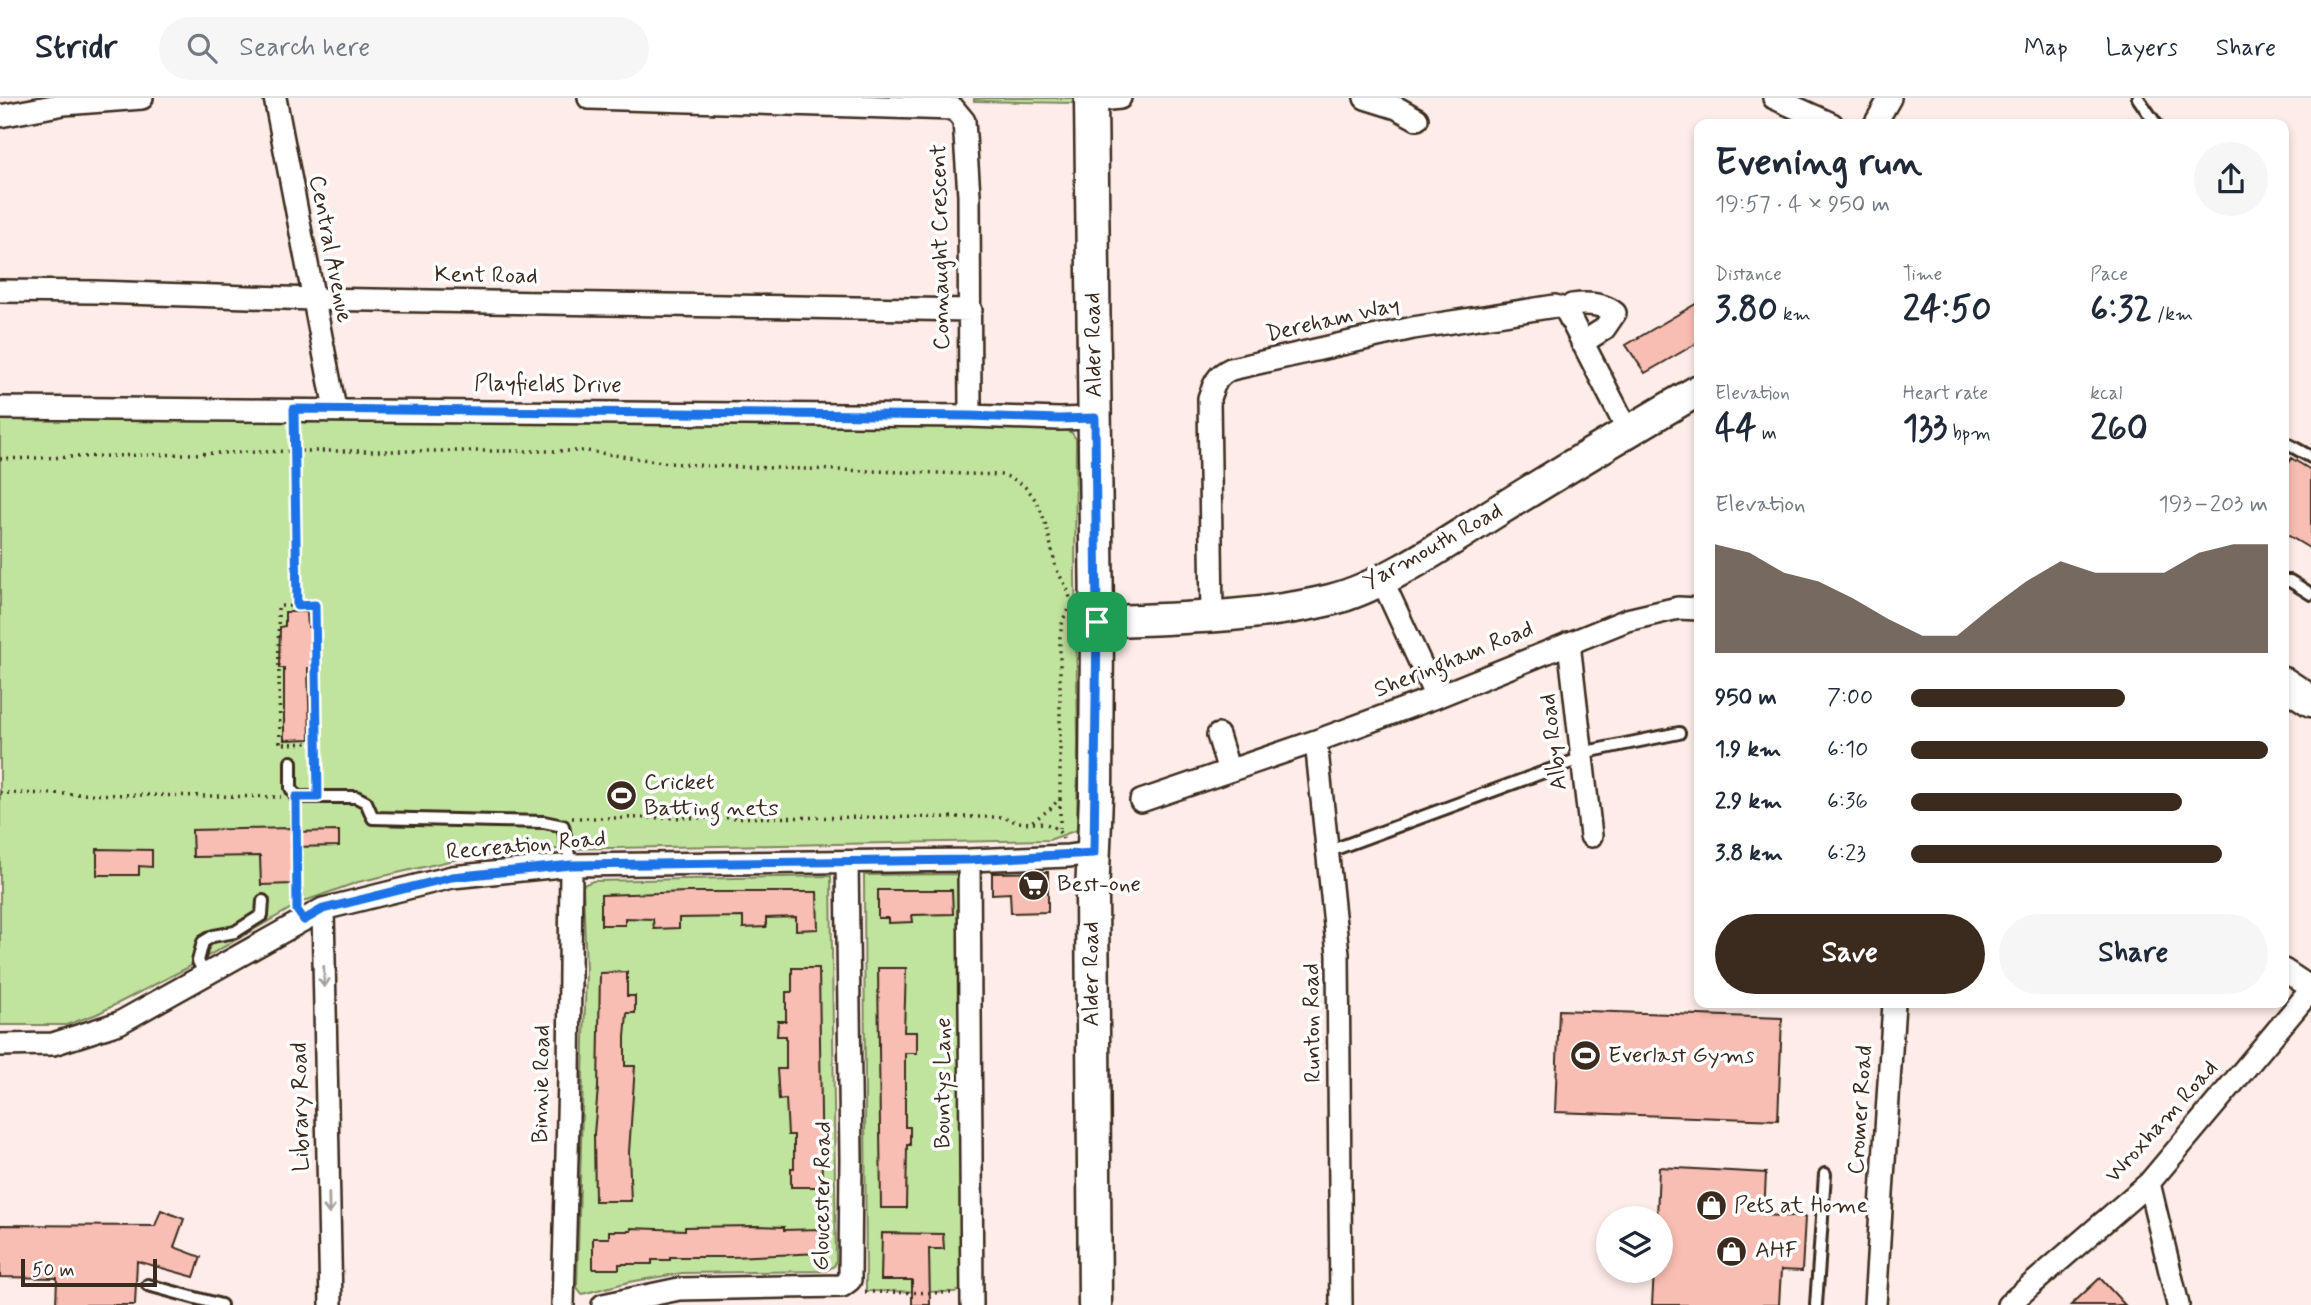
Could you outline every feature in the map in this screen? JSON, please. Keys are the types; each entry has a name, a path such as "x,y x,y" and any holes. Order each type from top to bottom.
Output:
{"main road":[{"name":"Alder Road","path":"1095,1305 1092,909 1097,622 1095,418 1101,99"}],"street":[{"path":"0,116 64,104 142,98"},
{"name":"Central Avenue","path":"275,98 335,409"},
{"name":"Connaught Crescent","path":"589,98 954,108 964,121 969,195 970,416"},
{"path":"1365,98 1397,108 1416,119"},
{"path":"1774,98 1821,119"},
{"path":"1878,119 1890,98"},
{"name":"Kent Road","path":"0,291 971,310"},
{"path":"1582,343 1604,329 1615,313 1605,307 1583,303 1572,305 1568,314 1582,343 1628,430"},
{"name":"Dereham Way","path":"1212,615 1209,398 1222,373 1413,328 1555,306 1564,309 1568,314"},
{"name":"Yarmouth Road","path":"1097,622 1266,611 1332,600 1382,580 1694,393"},
{"name":"Playfields Drive","path":"0,408 1095,418"},
{"path":"1382,580 1436,697"},
{"name":"Sheringham Road","path":"1142,801 1436,697 1627,620 1678,608 1694,609"},
{"name":"Alby Road","path":"1569,643 1591,836"},
{"path":"2289,687 2311,701"},
{"path":"1218,735 1229,771"},
{"name":"Runton Road","path":"1316,741 1338,954 1341,1305"},
{"name":"Recreation Road","path":"0,1045 53,1044 101,1030 119,1023 323,909 452,877 571,865 969,860 1094,853"},
{"name":"Bountys Lane","path":"969,860 972,1299"},
{"name":"Gloucester Road","path":"603,1305 679,1289 842,1286 850,1280 847,862"},
{"name":"Binnie Road","path":"563,1305 571,865"},
{"name":"Library Road","path":"323,909 331,1305"},
{"path":"2289,974 2311,989"},
{"name":"Wroxham Road","path":"2008,1305 2149,1183 2311,989"},
{"name":"Cromer Road","path":"1875,1305 1894,1008"},
{"path":"2149,1183 2178,1305"}],"lane":[{"path":"2138,98 2153,119"},
{"path":"2289,445 2311,457"},
{"path":"2289,581 2311,594"},
{"path":"1327,852 1582,755 1679,733"},
{"path":"291,762 291,788 296,797 356,797 366,802 373,818 544,822 563,826 571,865"},
{"path":"205,975 198,961 203,942 213,936 235,932 262,915 262,901"},
{"path":"1816,1305 1825,1174"},
{"path":"148,1285 221,1305"}],"path":[{"path":"294,409 297,606"},
{"path":"0,459 296,451 587,451 682,464 1009,477 1023,485 1045,519 1057,570 1069,590 1072,608 1063,619 1060,637 1060,832"},
{"path":"316,743 280,744 278,606 315,605 318,797"},
{"path":"0,793 296,797 297,910 304,920"},
{"path":"563,826 569,818 594,817 1003,817 1030,823 1050,809 1059,798"},
{"path":"850,1280 861,1292 972,1299"}],"green space":[{"path":"987,98 1073,98 1073,103 974,101"},
{"path":"0,414 678,420 1065,430 1072,433 1076,439 1077,830 1049,840 557,849 458,859 358,882 302,902 185,969 97,1014 66,1025 0,1025"},
{"path":"964,874 962,1290 866,1291 864,875"},
{"path":"831,876 834,1266 825,1271 682,1273 582,1294 577,1287 586,971 583,885 593,881"}],"building":[{"path":"1694,305 1694,345 1645,373 1626,345"},
{"path":"2291,458 2311,470 2311,549 2289,536"},
{"path":"285,612 307,612 308,627 312,627 311,668 308,668 310,739 284,740 284,668 279,668 280,627 285,626"},
{"path":"291,828 291,832 339,831 339,846 292,847 293,884 261,885 260,856 193,857 192,830"},
{"path":"97,849 152,850 152,867 139,866 139,875 97,875"},
{"path":"1048,872 1048,912 1011,913 1010,893 992,894 992,873"},
{"path":"878,890 952,890 953,914 912,915 913,922 888,923 888,918 878,918"},
{"path":"817,892 818,929 796,930 796,917 766,918 766,927 743,928 743,917 679,918 679,928 654,929 653,919 625,918 625,925 601,925 601,895"},
{"path":"792,968 819,968 822,1187 791,1187 794,1135 788,1135 786,1099 779,1100 777,1069 786,1069 786,1036 777,1036 778,1021 786,1021 786,992 792,992"},
{"path":"878,968 906,968 904,1032 917,1032 917,1053 905,1053 905,1127 910,1127 910,1145 907,1145 906,1208 881,1208"},
{"path":"627,972 627,996 635,996 635,1013 627,1013 625,1037 625,1066 635,1066 629,1152 631,1201 595,1201 594,1134 598,1088 600,973"},
{"path":"1559,1010 1782,1018 1778,1120 1555,1112"},
{"path":"1659,1167 1766,1173 1764,1215 1805,1217 1802,1271 1781,1270 1779,1305 1652,1305 1653,1283 1673,1283 1673,1206 1657,1206"},
{"path":"161,1210 184,1219 174,1247 201,1257 194,1277 137,1261 135,1305 56,1305 57,1278 0,1277 0,1225 155,1226"},
{"path":"685,1227 784,1227 784,1230 821,1229 821,1253 670,1257 670,1260 652,1260 652,1264 619,1264 619,1269 593,1269 593,1238 609,1238 609,1231 631,1231 631,1228 685,1230"},
{"path":"882,1233 943,1234 944,1249 929,1249 930,1305 912,1305 912,1280 881,1280"},
{"path":"2100,1278 2125,1305 2071,1305"}],"place":[{"name":"Cricket Batting nets","path":"621,796"},
{"name":"Best-one","path":"1034,885"},
{"name":"Everlast Gyms","path":"1585,1056"},
{"name":"Pets at Home","path":"1711,1206"},
{"name":"AHF","path":"1732,1251"}],"route":[{"path":"294,409 1095,418 1097,622 1094,853 969,860 571,865 452,877 323,909 304,920 297,910 296,797 318,797 315,605 297,606 294,409"}]}
